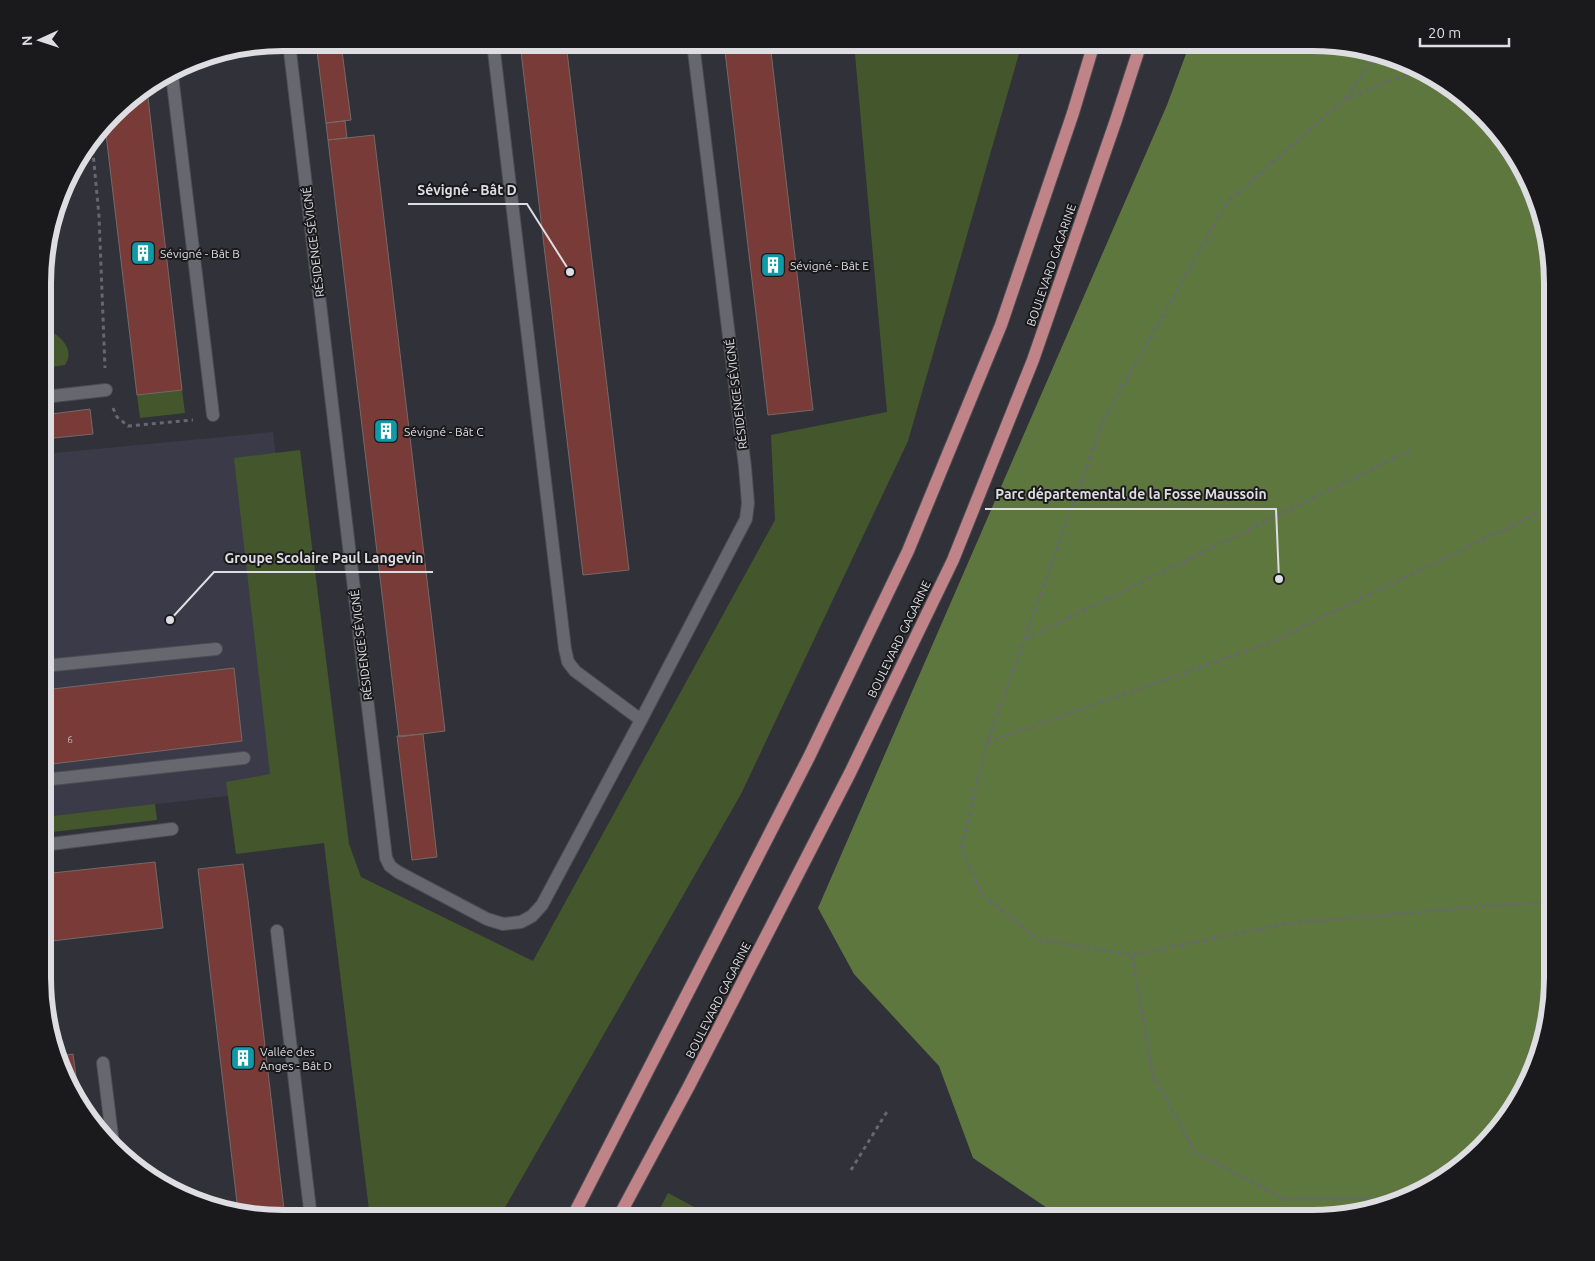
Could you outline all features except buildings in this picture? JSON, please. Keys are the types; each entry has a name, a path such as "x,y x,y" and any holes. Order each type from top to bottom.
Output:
{"main road":[{"path":"576,1210 808,757 908,551 1001,325 1073,113 1092,51"},
{"name":"BOULEVARD GAGARINE","path":"622,1210 689,1086 846,782 952,560 1032,360 1138,51"}],"street":[{"name":"RÉSIDENCE SÉVIGNÉ","path":"290,51 386,858 390,866 398,872 495,922 503,924 521,922 532,916 542,905 746,519 748,503 694,51"},
{"path":"494,51 565,649 568,662 575,671 641,720"},
{"path":"172,79 213,415"},
{"path":"51,396 106,390"},
{"path":"51,665 216,650"},
{"path":"51,779 244,758"},
{"path":"51,844 172,829"},
{"path":"277,931 310,1210"},
{"path":"104,1063 112,1134"}],"path":[{"path":"1372,59 1345,99 1228,201 1104,419 987,742 961,848 982,894 1037,939 1132,955 1284,924 1544,903"},
{"path":"1345,99 1410,73"},
{"path":"93,150 99,216 106,390 117,417 128,426 198,419 213,415"},
{"path":"1024,640 1413,449"},
{"path":"987,742 1269,643 1544,510"},
{"path":"1132,955 1152,1072 1195,1152 1284,1199 1381,1199"},
{"path":"851,1170 888,1110"}],"shaded area":[{"path":"273,432 316,786 51,816 51,453"}],"green space":[{"path":"855,51 1020,51 908,441 741,794 504,1210 369,1210 324,843 236,854 226,782 270,774 234,458 300,450 349,844 361,877 533,961 775,520 771,435 887,412"},
{"path":"1187,51 1312,51 1342,53 1372,59 1401,69 1428,82 1453,99 1476,119 1496,142 1513,167 1526,194 1536,223 1542,253 1544,283 1544,978 1542,1008 1536,1038 1520,1081 1505,1107 1486,1131 1465,1152 1441,1171 1415,1186 1372,1202 1342,1208 1312,1210 1050,1210 973,1158 939,1066 854,974 818,908 1167,105"},
{"path":"51,332 60,338 67,348 68,359 65,365 51,367"},
{"path":"182,390 185,413 140,418 137,395"},
{"path":"155,804 157,820 51,832 51,816"},
{"path":"668,1193 700,1210 659,1210"}],"place":[{"name":"Sévigné - Bât B","path":"143,253"},
{"name":"Sévigné - Bât E","path":"773,265"},
{"name":"Sévigné - Bât D","path":"570,272"},
{"name":"Sévigné - Bât C","path":"386,431"},
{"name":"Parc départemental de la Fosse Maussoin","path":"1279,579"},
{"name":"Groupe Scolaire Paul Langevin","path":"170,620"},
{"name":"Vallée des Anges - Bât D","path":"243,1058"}]}
